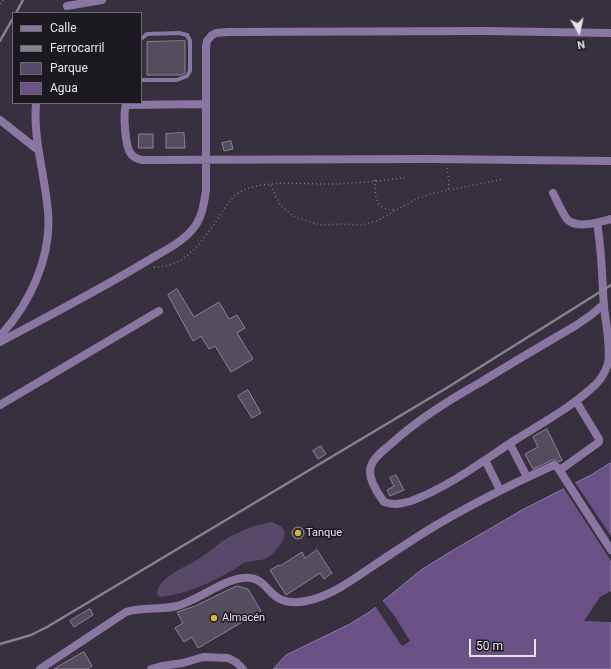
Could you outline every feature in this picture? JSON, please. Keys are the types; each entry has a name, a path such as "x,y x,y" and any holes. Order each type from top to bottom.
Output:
{"street":[{"path":"67,6 102,0"},
{"path":"0,342 98,290 142,264 189,234 197,223 204,208 206,190 206,46 212,35 219,32 611,33"},
{"path":"0,336 9,326 26,301 39,269 46,243 48,213 38,150 36,104"},
{"path":"206,104 128,104 125,106 126,141 128,150 132,156 142,160 445,159 611,161"},
{"path":"0,120 38,150"},
{"path":"552,193 566,218 570,222 580,224 611,219"},
{"path":"597,222 602,260 604,304 609,344 608,364 602,377 576,401 485,460 429,494 409,502 397,504 389,504 384,502 372,480 370,473 370,466 383,451 427,415 476,384 591,316 604,304"},
{"path":"0,405 159,310"},
{"path":"560,470 599,442 599,439 576,401"},
{"path":"510,444 527,478"},
{"path":"485,460 500,490"},
{"path":"40,669 116,618 129,611 176,606 191,601 236,579 251,578 257,580 264,584 275,596 286,602 309,601 323,596 352,580 452,516 500,490 554,465 557,465 611,550"},
{"path":"151,669 162,666 183,666 203,657 228,658 236,662 243,669"}],"lane":[{"path":"142,38 147,34 179,33 187,35 190,41 190,66 188,74 182,79 142,80"}],"path":[{"path":"0,4 3,0"},
{"path":"445,159 449,182 448,190"},
{"path":"142,264 158,268 170,265 195,250 235,195 246,189 271,184 334,184 407,177"},
{"path":"271,184 280,205 289,214 320,224 357,225 369,224 381,219 416,199 434,193 504,179"},
{"path":"376,180 375,191 378,203 384,209 396,210"}],"green space":[{"path":"272,522 278,524 285,533 283,541 277,549 265,559 244,563 214,580 179,594 160,597 157,594 161,583 172,574 199,559 226,539 248,528"}],"water":[{"path":"611,463 611,669 273,669 286,655 350,624 371,611 421,570 450,552 522,510 591,475"}],"pier":[{"path":"574,481 611,536 611,561 563,487"},
{"path":"611,591 611,622 584,621 600,597"},
{"path":"382,600 396,618 410,641 402,646 375,606"}],"building":[{"path":"185,41 185,73 181,75 147,75 147,42"},
{"path":"184,133 185,148 166,148 166,134"},
{"path":"139,134 153,134 153,148 139,148"},
{"path":"231,141 233,149 224,151 222,143"},
{"path":"177,289 194,317 219,302 229,319 237,315 245,328 237,333 253,359 231,372 215,346 209,349 201,336 193,341 168,295"},
{"path":"248,390 261,413 252,418 238,396"},
{"path":"547,429 562,460 559,462 552,460 533,469 525,454 538,447 533,437"},
{"path":"321,446 326,454 318,459 313,451"},
{"path":"396,475 404,490 390,496 387,490 394,486 390,478"},
{"name":"Tanque","path":"300,527 303,528 303,538 296,539 293,538 292,531 293,528"},
{"path":"317,550 332,573 324,579 320,573 286,595 270,570 279,565 280,566 302,552 305,558"},
{"name":"Almacén","path":"237,586 248,589 261,611 198,648 192,637 184,642 175,628 183,623 177,612 195,606"},
{"path":"90,609 93,615 74,627 70,621"},
{"path":"84,652 92,666 88,669 54,669"}],"railway":[{"path":"17,12 23,0"},
{"path":"0,41 12,20"},
{"path":"0,644 31,635 47,627 445,389 611,285"}],"place":[{"name":"Tanque","path":"298,533"},
{"name":"Almacén","path":"214,618"}]}
